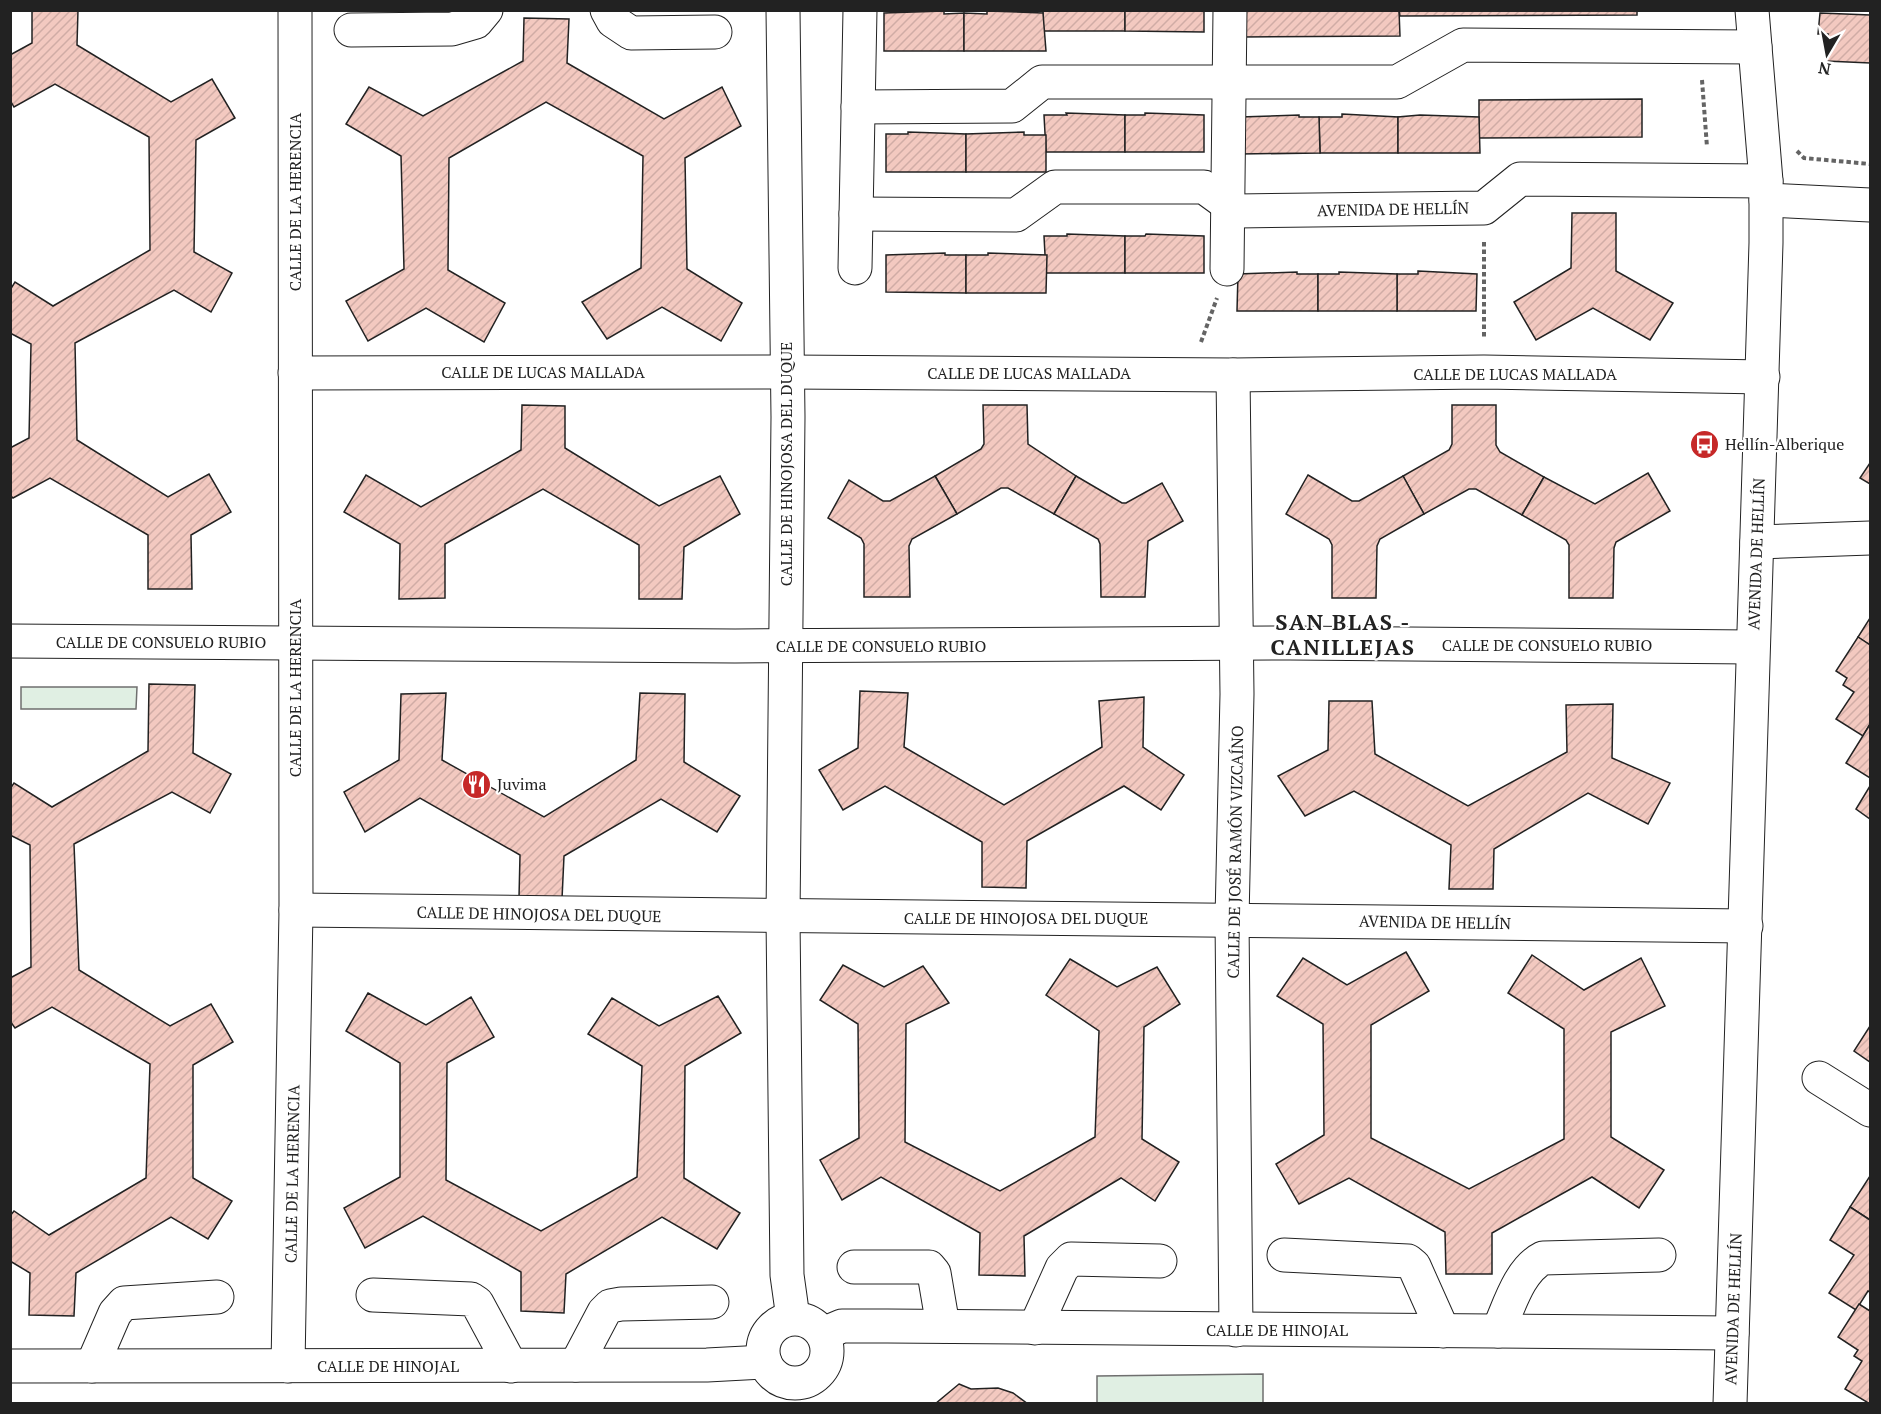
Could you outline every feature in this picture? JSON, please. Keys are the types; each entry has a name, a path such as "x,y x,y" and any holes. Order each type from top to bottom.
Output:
{"street":[{"name":"CALLE DE LA HERENCIA","path":"288,1366 296,910 295,10"},
{"path":"351,30 452,29 476,22 486,10"},
{"path":"607,10 613,21 631,33 715,32"},
{"name":"CALLE DE HINOJOSA DEL DUQUE","path":"783,10 787,372 783,918 787,1275 793,1318"},
{"path":"855,268 860,10"},
{"path":"1227,268 1230,10"},
{"name":"AVENIDA DE HELLÍN","path":"1730,1404 1746,926 1752,647 1763,377 1766,191 1752,10"},
{"path":"858,107 1012,106 1042,82 1397,82 1462,45 1755,47"},
{"name":"AVENIDA DE HELLÍN","path":"1227,204 1237,211 1484,208 1520,179 1709,182 1766,191"},
{"path":"856,214 1016,215 1055,187 1204,187 1227,204"},
{"path":"1766,191 1870,205"},
{"name":"CALLE DE LUCAS MALLADA","path":"295,373 787,372 1233,375 1484,372 1763,377"},
{"name":"CALLE DE JOSÉ RAMÓN VIZCAÍNO","path":"1233,375 1236,645 1232,919 1236,1330"},
{"path":"1757,542 1870,538"},
{"name":"CALLE DE CONSUELO RUBIO","path":"10,641 786,646 1752,647"},
{"name":"CALLE DE HINOJOSA DEL DUQUE","path":"296,910 783,918 1232,919"},
{"name":"AVENIDA DE HELLÍN","path":"1232,919 1746,926"},
{"path":"1819,1078 1870,1110"},
{"path":"1284,1255 1408,1262 1414,1266 1443,1330"},
{"path":"1498,1331 1526,1273 1535,1262 1544,1258 1659,1255"},
{"path":"1035,1328 1062,1268 1071,1259 1160,1261"},
{"path":"854,1267 928,1267 934,1273 943,1326"},
{"path":"373,1295 471,1299 477,1303 511,1366"},
{"path":"92,1366 115,1313 124,1303 217,1297"},
{"path":"576,1365 604,1312 610,1306 712,1302"},
{"path":"793,1318 810,1323 823,1334 827,1343 826,1363 805,1393 776,1378 765,1362 764,1343 768,1333 775,1326 793,1318"},
{"name":"CALLE DE HINOJAL","path":"823,1334 842,1326 1732,1333"},
{"name":"CALLE DE HINOJAL","path":"10,1366 511,1366 765,1362"}],"path":[{"path":"1700,47 1709,182"},
{"path":"1794,147 1804,158 1870,164"},
{"path":"1484,208 1484,372"},
{"path":"1190,374 1227,268"}],"green space":[{"path":"21,687 137,687 136,709 21,709"},
{"path":"1263,1374 1263,1403 1097,1403 1097,1376"}],"building":[{"path":"32,10 78,10 77,45 171,102 212,79 235,118 196,140 194,252 232,273 211,312 174,290 75,343 77,440 168,497 209,474 231,512 191,535 192,589 148,589 148,535 50,478 13,498 10,495 10,448 29,438 31,344 10,333 10,290 15,282 53,306 150,250 149,137 55,84 14,107 10,100 10,55 32,43"},
{"path":"1043,10 1125,10 1125,31 1043,31"},
{"path":"1125,10 1204,10 1204,32 1125,31"},
{"path":"1241,10 1399,10 1400,36 1242,37"},
{"path":"1399,10 1637,10 1637,15 1400,16"},
{"path":"944,11 944,14 964,13 964,51 884,51 884,13"},
{"path":"987,11 1043,13 1046,51 964,51 964,13 987,14"},
{"path":"1820,13 1870,15 1870,63 1826,61 1828,34 1818,34"},
{"path":"524,18 569,19 567,63 664,119 722,87 741,126 685,158 687,269 742,303 721,341 662,307 607,339 582,302 641,268 643,156 546,102 449,158 448,270 505,303 484,342 426,308 368,341 346,301 404,269 401,156 346,124 369,87 423,116 523,61"},
{"path":"1642,99 1642,137 1479,138 1479,100"},
{"path":"1066,113 1125,115 1125,152 1046,152 1044,115 1067,115"},
{"path":"1145,113 1204,115 1204,152 1125,152 1125,115 1145,115"},
{"path":"1342,114 1398,117 1398,153 1320,153 1319,117 1342,117"},
{"path":"1299,115 1299,117 1319,117 1320,153 1240,154 1240,117"},
{"path":"1420,115 1479,117 1480,153 1398,153 1398,117"},
{"path":"908,132 966,134 966,172 886,172 886,134 908,134"},
{"path":"1024,132 1024,135 1046,135 1046,172 966,172 966,134"},
{"path":"1572,213 1616,213 1616,271 1673,303 1650,340 1593,308 1536,340 1514,302 1571,268"},
{"path":"1067,234 1125,236 1125,273 1046,273 1044,236 1067,236"},
{"path":"1146,234 1204,236 1204,273 1125,273 1125,236 1145,236"},
{"path":"945,253 945,255 966,255 966,293 886,292 886,255"},
{"path":"988,253 1047,255 1046,293 966,293 966,255 988,255"},
{"path":"1418,271 1477,274 1476,311 1397,311 1397,274 1418,274"},
{"path":"1297,272 1297,274 1318,274 1318,311 1237,311 1238,274"},
{"path":"1339,272 1397,274 1397,311 1318,311 1318,274 1339,274"},
{"path":"522,405 565,406 565,448 659,506 720,476 740,514 684,547 682,599 639,599 639,545 543,489 445,544 445,598 399,599 400,544 344,512 366,475 421,507 521,450"},
{"path":"983,405 1027,405 1028,444 1076,476 1054,514 1008,488 1001,488 957,514 935,476 981,449 984,444"},
{"path":"1452,405 1496,405 1496,445 1500,452 1544,477 1522,515 1476,489 1469,489 1424,514 1403,476 1449,450 1452,444"},
{"path":"1870,463 1870,484 1860,478"},
{"path":"1648,473 1670,511 1616,542 1613,598 1569,598 1569,545 1566,540 1522,515 1544,477 1595,504"},
{"path":"1308,475 1352,501 1359,501 1403,476 1424,514 1380,539 1377,546 1376,598 1332,598 1332,545 1329,539 1286,514"},
{"path":"935,476 957,514 912,539 909,546 910,597 864,597 864,544 861,538 828,518 849,480 883,501 890,501"},
{"path":"1076,476 1122,503 1162,483 1183,521 1148,541 1145,597 1101,597 1098,539 1054,514"},
{"path":"1870,618 1870,645 1858,637"},
{"path":"1858,637 1870,645 1870,724 1863,736 1836,719 1854,692 1843,685 1847,678 1836,671"},
{"path":"149,684 195,685 193,753 231,774 210,813 172,792 74,844 79,970 170,1026 211,1004 233,1042 193,1065 193,1178 232,1201 208,1239 171,1217 76,1273 74,1316 29,1315 30,1273 10,1261 10,1216 14,1211 49,1235 146,1178 150,1064 52,1007 15,1028 10,1021 10,978 31,967 30,845 10,835 10,789 14,783 52,807 148,751"},
{"path":"860,691 908,693 904,747 1004,805 1102,747 1099,701 1144,697 1143,747 1184,775 1161,810 1124,786 1027,841 1026,888 982,887 982,842 885,786 843,810 819,770 858,748"},
{"path":"446,693 442,760 544,817 636,760 640,693 685,694 684,762 740,796 717,832 661,799 564,856 562,899 519,898 520,855 420,798 365,832 344,792 399,760 401,694"},
{"path":"1329,701 1372,701 1375,754 1468,806 1567,752 1566,705 1613,704 1612,758 1670,783 1648,824 1588,793 1494,849 1493,889 1449,889 1451,845 1354,791 1305,816 1278,776 1328,750"},
{"path":"1870,727 1870,778 1846,763"},
{"path":"1870,786 1870,819 1856,809"},
{"path":"1406,952 1429,991 1371,1025 1371,1138 1469,1189 1564,1139 1564,1029 1508,993 1532,955 1584,990 1641,958 1665,1006 1611,1032 1611,1137 1664,1170 1639,1208 1592,1177 1492,1233 1492,1274 1446,1274 1445,1232 1349,1178 1299,1204 1276,1164 1324,1135 1323,1024 1277,996 1303,958 1347,985"},
{"path":"1070,959 1117,987 1157,967 1180,1004 1144,1027 1142,1139 1179,1162 1155,1201 1121,1178 1024,1236 1025,1276 979,1275 980,1233 881,1177 842,1200 820,1160 859,1138 858,1024 820,1000 843,965 884,987 923,966 949,1003 906,1024 905,1142 1000,1191 1095,1137 1099,1031 1046,995"},
{"path":"368,993 426,1025 471,997 494,1037 447,1063 446,1180 541,1231 637,1177 642,1066 588,1034 612,998 659,1026 718,996 741,1033 685,1066 684,1178 740,1213 717,1249 662,1217 566,1274 564,1313 521,1311 521,1272 423,1216 365,1248 344,1208 400,1177 400,1063 346,1031"},
{"path":"1870,1026 1870,1062 1854,1051"},
{"path":"1870,1176 1870,1220 1850,1207"},
{"path":"1850,1207 1870,1220 1870,1292 1868,1291 1856,1310 1829,1293 1854,1255 1830,1240"},
{"path":"1859,1304 1870,1311 1870,1404 1845,1389 1862,1361 1854,1356 1858,1350 1838,1337"},
{"path":"959,1384 971,1389 998,1388 1013,1393 1028,1404 935,1404"}],"place":[{"name":"Hellín-Alberique","path":"1704,444"},
{"name":"Juvima","path":"476,784"}],"district":[{"name":"SAN BLAS - CANILLEJAS","path":"1343,634"}]}
